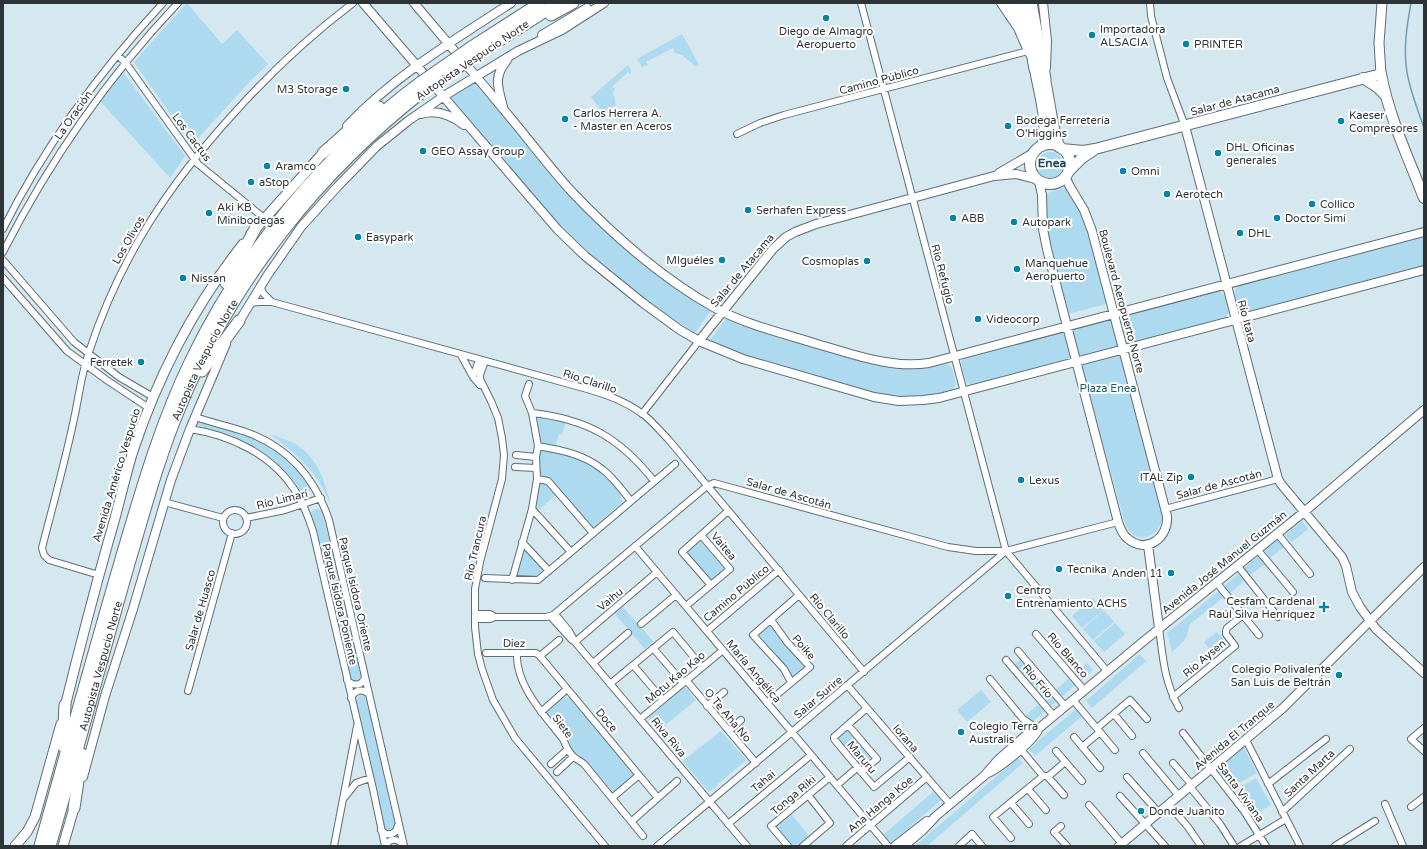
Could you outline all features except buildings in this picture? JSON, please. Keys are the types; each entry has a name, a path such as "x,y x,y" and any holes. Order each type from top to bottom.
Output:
{"highway":[{"name":"Autopista Vespucio Norte","path":"40,846 107,606 155,444 178,388 228,292 249,260 294,202 329,163 357,136 421,86 473,52 540,3"},
{"name":"Autopista Vespucio Norte","path":"473,52 502,39 558,3"},
{"path":"502,39 529,27 573,3"},
{"path":"1011,3 1029,48 1035,69"},
{"path":"1023,3 1029,48"},
{"path":"1033,6 1045,79"},
{"name":"Autopista Vespucio Norte","path":"50,846 158,466 181,405 208,348 232,304 289,223 359,146 393,115 421,86"},
{"path":"323,153 391,98 421,86"},
{"path":"206,332 213,308 255,229"},
{"path":"181,405 204,368 239,321"},
{"path":"62,768 65,705"},
{"path":"74,808 86,720"}],"main road":[{"path":"1382,3 1379,38 1381,74 1385,95 1393,120 1424,198"},
{"path":"1035,69 1045,132 1038,149 1031,158 1030,165 1032,173 1037,180 1046,184 1054,184 1060,181 1067,174 1068,159 1061,148 1053,124 1045,79"},
{"name":"Salar de Atacama","path":"1061,148 1083,151 1095,149 1381,74"},
{"path":"1364,78 1385,95"},
{"path":"1038,149 1049,145 1061,148"},
{"name":"Salar de Atacama","path":"1067,174 1082,158 1095,149"},
{"name":"Avenida Américo Vespucio","path":"15,846 27,832 35,817 133,453 153,397 169,360 194,315 229,262 264,218 323,153"},
{"path":"63,846 74,808"}],"street":[{"name":"La Oración","path":"3,229 36,172 85,98 163,3"},
{"name":"La Oración","path":"3,252 24,212 56,159 89,110 125,62 178,3"},
{"name":"Los Olivos","path":"99,575 49,560 44,555 42,548 88,354 106,305 122,268 164,199 194,159 231,116 272,73 311,37 353,3"},
{"path":"363,3 444,96 542,213 570,243 643,303 680,330 699,341 758,365 882,399 899,401 939,398 1424,270"},
{"path":"414,3 571,191 606,226 673,280 696,297 744,321 780,333 888,363 921,364 955,357 1424,232"},
{"name":"Avenida Américo Vespucio","path":"323,153 370,103 448,44 511,3"},
{"path":"518,51 548,31 596,3"},
{"path":"74,808 105,696 176,464 222,353 260,286 301,227 334,190 377,146 444,96 509,56 562,30 604,3"},
{"name":"Río Refugio","path":"861,3 1006,551"},
{"path":"1001,3 1018,28 1029,48"},
{"path":"1043,3 1047,41 1045,79"},
{"name":"Río Itata","path":"1150,3 1151,16 1166,73 1184,126 1278,479 1342,557 1346,566 1354,598 1370,620 1384,636 1424,673"},
{"name":"Camino Público","path":"737,134 780,116 942,74 1029,48"},
{"name":"Los Cactus","path":"118,56 125,62 194,159 204,169 264,218"},
{"path":"504,110 498,90 498,77 500,69 509,56"},
{"path":"416,116 427,112 441,113 457,120 474,132"},
{"name":"Salar de Atacama","path":"994,176 1013,166 1038,149"},
{"name":"Salar de Atacama","path":"642,414 767,255 782,240 795,232 816,224 994,176 1016,174 1037,180"},
{"name":"Boulevard Aeropuerto Norte","path":"1067,174 1069,185 1090,223 1168,521 1165,532 1158,540 1148,545"},
{"path":"1037,180 1042,194 1043,222 1046,243 1118,522 1127,538 1135,543 1148,545 1166,678 1179,708"},
{"path":"3,260 74,342 119,377 153,397"},
{"path":"3,278 60,343 85,365 149,408"},
{"path":"260,286 263,293 272,302"},
{"name":"Río Clarillo","path":"250,303 272,302 596,391 622,402 642,414 665,436 864,672"},
{"name":"Río Trancura","path":"461,355 473,377 483,388 491,401 498,418 504,454 504,466 499,493 480,562 475,589 475,616 478,654 486,682 493,700 515,738 605,846"},
{"path":"473,377 482,360"},
{"name":"Río Trancura","path":"482,360 480,378 483,388"},
{"path":"512,580 532,509 537,479 536,457 538,446 532,414 525,396 529,384"},
{"name":"Avenida José Manuel Guzmán","path":"904,846 922,831 936,816 984,776 998,760 1032,738 1038,729 1084,690 1304,512 1424,410"},
{"path":"532,414 551,415 585,425 605,434 632,456 654,481"},
{"name":"Parque Isidora Oriente","path":"196,417 245,431 275,446 287,455 304,472 314,485 321,498 329,520 404,846"},
{"name":"Parque Isidora Poniente","path":"190,429 227,439 260,455 283,475 294,489 303,505 313,530 381,830 386,846"},
{"path":"538,446 567,452 588,460 603,469 631,500"},
{"path":"504,454 536,457"},
{"path":"485,578 538,580 674,464"},
{"path":"504,466 536,468"},
{"path":"537,479 548,481 593,533"},
{"name":"Salar de Ascotán","path":"1165,509 1278,479"},
{"name":"Salar de Ascotán","path":"707,486 714,483 720,484 948,547 964,550 1006,551 1118,522"},
{"path":"475,616 490,619 495,617 553,615 707,486"},
{"name":"Río Limarí","path":"246,518 303,505 321,498"},
{"path":"164,502 223,518"},
{"path":"236,509 241,511 246,518 247,524 244,530 238,533 232,533 224,527 223,518 228,511 236,509"},
{"path":"532,509 571,552"},
{"name":"Vaitea","path":"711,585 682,552 728,511"},
{"name":"Salar de Huasco","path":"188,691 232,533"},
{"path":"1277,533 1310,574"},
{"name":"Vaitea","path":"686,606 730,569 701,535"},
{"path":"522,542 549,571"},
{"name":"María Angélica","path":"635,546 888,846"},
{"path":"1257,549 1293,592"},
{"path":"991,551 993,556 992,562"},
{"path":"1006,551 1107,671"},
{"name":"Salar Surire","path":"657,846 1006,551"},
{"path":"1237,565 1278,617"},
{"name":"Camino Público","path":"707,631 779,570"},
{"name":"Avenida El Tranque","path":"1122,845 1289,702 1370,620 1423,570"},
{"name":"Vaihu","path":"575,642 657,572"},
{"path":"1216,582 1260,635"},
{"path":"641,624 676,595"},
{"path":"791,682 784,669 753,635 799,595"},
{"name":"Riva Riva","path":"553,615 569,631 575,642 747,846"},
{"name":"Río Aysen","path":"1173,696 1234,646 1226,634 1226,631 1227,628 1243,615"},
{"name":"Poike","path":"767,703 810,666 787,642 771,620"},
{"path":"610,684 673,632 702,667"},
{"path":"593,663 628,633"},
{"name":"Río Blanco","path":"1036,634 1084,690"},
{"path":"540,656 559,640"},
{"name":"O Te Aha No","path":"653,648 707,706 756,763"},
{"name":"Motu Kao Kao","path":"640,719 723,650"},
{"path":"1018,651 1065,706"},
{"name":"Diez","path":"486,653 536,654 540,656"},
{"name":"Siete","path":"517,653 518,663 525,684 541,712 564,742 567,750 573,757 584,764 643,836"},
{"name":"Doce","path":"540,656 658,798"},
{"name":"Río Frío","path":"1006,660 1054,716"},
{"path":"633,665 663,700"},
{"path":"347,679 350,683 358,685 363,682 365,677"},
{"path":"990,679 1023,719 1038,729"},
{"name":"Iorana","path":"848,685 950,804"},
{"path":"541,712 567,689"},
{"path":"351,698 354,693 359,690 369,694"},
{"path":"707,706 724,692"},
{"path":"1073,700 1115,750"},
{"path":"1082,747 1130,700 1146,719"},
{"name":"Maruru","path":"867,708 834,737 834,739 859,770 874,787 910,757"},
{"path":"1114,714 1132,736"},
{"path":"729,731 741,720"},
{"path":"334,846 358,725"},
{"path":"836,785 877,759 848,725"},
{"path":"1424,728 1411,740 1424,751"},
{"name":"Santa Viviana","path":"1183,733 1212,768 1244,811 1266,846"},
{"path":"1074,737 1100,768"},
{"name":"Santa Marta","path":"1268,784 1326,739"},
{"name":"Santa Marta","path":"1246,740 1300,846"},
{"path":"1018,746 1064,795"},
{"name":"Santa Marta","path":"1282,812 1350,749"},
{"path":"543,771 567,750"},
{"path":"1056,751 1082,781"},
{"path":"1143,753 1179,796"},
{"name":"Tahai","path":"728,824 811,755"},
{"path":"549,779 573,757"},
{"path":"1011,838 994,817 1028,789 1065,762"},
{"path":"1173,763 1220,824 1234,846"},
{"path":"612,798 639,775"},
{"name":"Tonga Riki","path":"788,846 771,826 830,777"},
{"name":"Ana Hanga Koe","path":"846,846 927,777"},
{"path":"1127,777 1159,813"},
{"path":"343,800 356,783 370,778"},
{"path":"632,821 678,781"},
{"path":"1028,789 1046,810"},
{"path":"803,846 830,822 808,795"},
{"path":"1120,796 1165,846"},
{"path":"1411,807 1424,797"},
{"path":"1011,803 1029,824"},
{"path":"1385,804 1403,846"},
{"path":"1089,805 1122,845"},
{"path":"1169,805 1188,827 1201,846"},
{"name":"Avenida José Manuel Guzmán","path":"895,846 918,827 936,816"},
{"path":"1241,846 1286,819"},
{"path":"1335,846 1375,821"},
{"path":"381,830 386,834 392,834 396,832 399,824"},
{"path":"1061,826 1054,832 1067,846"},
{"path":"958,846 972,834 982,846"},
{"path":"386,846 388,842 394,840 399,841 404,846"}],"green space":[{"path":"187,3 222,44 237,30 268,64 251,80 192,145 134,62"},
{"path":"682,34 699,65 695,66 682,55 675,53 673,48 646,62 648,65 642,67 637,59"},
{"path":"628,65 631,70 631,74 628,72 612,87 615,89 613,92 616,105 603,113 591,97"},
{"path":"123,72 185,156 170,178 100,101"},
{"path":"473,82 578,203 711,310 695,333 655,307 570,238 554,221 451,97"},
{"path":"1050,152 1059,156 1063,165 1059,174 1050,178 1041,174 1037,165 1041,156"},
{"path":"1065,188 1073,197 1086,226 1106,304 1068,314 1047,226 1047,193"},
{"path":"1424,236 1424,267 1244,314 1237,304 1235,292 1239,285"},
{"path":"1215,291 1222,293 1227,301 1229,312 1224,320 1129,344 1126,342 1120,318 1122,315"},
{"path":"727,318 862,359 903,368 925,368 946,363 952,368 956,384 951,392 913,397 884,395 805,375 736,353 710,340"},
{"path":"1108,320 1112,323 1118,346 1117,348 1083,357 1079,354 1073,331 1075,328"},
{"path":"1062,332 1069,345 1069,361 975,385 967,383 961,362 966,356"},
{"name":"Plaza Enea","path":"1120,354 1163,514 1158,529 1147,537 1135,536 1129,531 1125,524 1081,364"},
{"path":"540,415 566,421 562,435 559,434 556,443 559,451 600,469 621,493 621,499 623,501 592,529 559,492 538,511 533,505 540,448 537,418"},
{"path":"198,420 230,429 270,445 288,458 300,471 311,485 310,490 306,494 302,493 285,472 272,460 242,441 196,425"},
{"path":"270,434 294,443 313,460 321,474 331,505 320,483 308,467 290,449"},
{"path":"315,509 319,509 323,512 362,678 361,682 356,684 349,678 317,530 310,513"},
{"path":"1302,521 1308,529 1292,542 1285,535"},
{"path":"702,539 725,568 725,571 711,583 686,554 686,551"},
{"path":"1278,539 1284,547 1270,558 1264,550"},
{"path":"523,548 526,549 543,568 543,570 534,577 518,577 515,570"},
{"path":"1259,556 1265,564 1249,576 1243,568"},
{"path":"1238,574 1244,581 1230,593 1224,586"},
{"path":"1220,590 1224,597 1189,625 1186,637 1172,652 1167,633"},
{"path":"1093,598 1103,610 1082,628 1072,616"},
{"path":"621,605 653,641 645,649 613,612"},
{"path":"1104,610 1114,622 1093,640 1083,629"},
{"path":"1115,623 1125,634 1104,652 1094,641"},
{"path":"769,625 804,667 792,677 773,650 759,636 759,634"},
{"path":"1217,632 1228,644 1221,653 1218,649 1213,653 1204,642"},
{"path":"1140,654 1146,661 1092,708 1086,701"},
{"path":"1021,659 1049,692 1043,698 1014,665"},
{"path":"1087,663 1093,670 1031,723 1025,716"},
{"path":"683,688 686,688 696,700 658,731 649,720 649,717"},
{"path":"981,690 991,702 967,722 957,710"},
{"path":"361,695 365,696 367,700 395,826 391,832 383,829 354,701"},
{"path":"571,697 636,773 635,776 614,793 585,760 574,752 568,740 547,714 547,712 561,699"},
{"path":"1076,709 1082,716 1035,756 1029,749"},
{"path":"847,728 873,758 865,765 858,765 835,738"},
{"path":"721,731 746,760 709,792 683,761"},
{"path":"1243,746 1257,773 1230,788 1216,768"},
{"path":"1018,758 1023,763 927,846 915,846"},
{"path":"1256,778 1271,805 1251,816 1237,789"},
{"path":"934,791 941,800 891,843 883,835"},
{"path":"791,814 810,837 799,846 793,846 776,826"}],"waterway":[{"path":"1411,3 1405,55 1410,86 1424,128"}],"place":[{"name":"Diego de Almagro Aeropuerto","path":"826,18"},
{"name":"Importadora ALSACIA","path":"1092,35"},
{"name":"PRINTER","path":"1186,44"},
{"name":"M3 Storage","path":"346,89"},
{"name":"Carlos Herrera A. - Master en Aceros","path":"565,119"},
{"name":"Kaeser Compresores","path":"1341,121"},
{"name":"Bodega Ferretería O'Higgins","path":"1008,126"},
{"name":"GEO Assay Group","path":"423,151"},
{"name":"DHL Oficinas generales","path":"1218,153"},
{"name":"Aramco","path":"267,166"},
{"name":"Omni","path":"1123,171"},
{"name":"aStop","path":"251,182"},
{"name":"Aerotech","path":"1167,194"},
{"name":"Collico","path":"1312,204"},
{"name":"Serhafen Express","path":"748,210"},
{"name":"Aki KB Minibodegas","path":"209,213"},
{"name":"ABB","path":"953,218"},
{"name":"Doctor Simi","path":"1277,218"},
{"name":"Autopark","path":"1014,222"},
{"name":"DHL","path":"1240,233"},
{"name":"Easypark","path":"358,237"},
{"name":"MIguéles","path":"722,260"},
{"name":"Cosmoplas","path":"867,261"},
{"name":"Manquehue Aeropuerto","path":"1017,269"},
{"name":"Nissan","path":"183,278"},
{"name":"Videocorp","path":"978,319"},
{"name":"Ferretek","path":"141,362"},
{"name":"ITAL Zip","path":"1191,477"},
{"name":"Lexus","path":"1021,480"},
{"name":"Tecnika","path":"1059,569"},
{"name":"Anden 11","path":"1171,573"},
{"name":"Centro Entrenamiento ACHS","path":"1008,596"},
{"name":"Cesfam Cardenal Raúl Silva Henríquez","path":"1324,607"},
{"name":"Colegio Polivalente San Luis de Beltrán","path":"1339,675"},
{"name":"Colegio Terra Australis","path":"961,732"},
{"name":"Donde Juanito","path":"1141,811"}],"district":[{"name":"Enea","path":"1052,163"}]}
